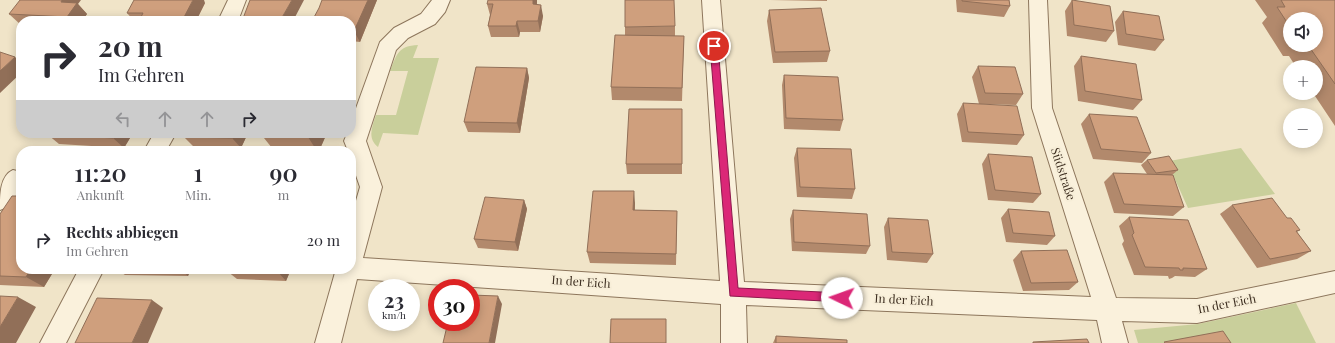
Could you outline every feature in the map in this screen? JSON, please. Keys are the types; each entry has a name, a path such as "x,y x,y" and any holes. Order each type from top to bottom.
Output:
{"street":[{"path":"230,16 237,0"},
{"path":"355,146 355,142 387,47 401,33 428,19 438,7 441,0"},
{"path":"711,0 733,292 734,343"},
{"name":"Südstraße","path":"1038,0 1042,108 1107,310 1115,343"},
{"path":"356,151 358,170 371,187 356,241"},
{"path":"0,200 11,178"},
{"name":"In der Eich","path":"356,268 733,292 1107,310 1197,311 1335,282"},
{"path":"53,343 89,274"},
{"path":"328,343 347,274"}],"green space":[{"path":"418,45 413,58 439,58 418,135 383,133 378,147 372,140 371,136 376,115 396,115 408,71 390,71 402,49"},
{"path":"1241,148 1275,194 1188,208 1173,175 1164,162"},
{"path":"1296,303 1316,343 1138,343 1134,330 1198,324"}],"building":[{"path":"20,0 62,0 61,2 77,3 68,16 9,14"},
{"path":"134,0 193,0 185,16 142,16 143,13 127,13"},
{"path":"250,0 292,0 283,16 244,16"},
{"path":"322,0 368,0 356,27 356,16 315,16"},
{"path":"488,0 533,0 533,4 541,5 538,21 517,21 516,26 488,26 493,4 487,4"},
{"path":"625,0 674,0 675,26 625,27"},
{"path":"1009,0 1010,6 962,1"},
{"path":"1072,0 1110,6 1114,31 1074,25"},
{"path":"1281,0 1335,0 1335,84 1323,67 1323,60 1318,60 1313,52 1323,52 1323,12 1283,12 1283,16 1277,7 1285,7"},
{"path":"821,8 830,51 775,52 769,10"},
{"path":"1123,11 1159,16 1164,40 1126,34"},
{"path":"615,35 684,36 682,88 611,87"},
{"path":"0,52 15,57 0,71"},
{"path":"1081,56 1136,64 1142,100 1085,91"},
{"path":"978,66 1015,67 1023,94 985,93"},
{"path":"476,67 527,68 517,123 464,122"},
{"path":"784,75 838,77 843,120 786,118"},
{"path":"963,103 1017,106 1024,135 968,132"},
{"path":"629,109 682,109 682,164 626,164"},
{"path":"1089,114 1137,117 1151,153 1101,149"},
{"path":"797,148 851,149 855,189 800,187"},
{"path":"988,154 1032,157 1041,194 995,190"},
{"path":"1169,156 1178,170 1156,173 1147,160"},
{"path":"1113,173 1173,175 1184,207 1124,204"},
{"path":"593,191 634,191 633,210 677,211 676,254 587,252"},
{"path":"12,196 16,196 16,274 28,274 26,277 0,276 0,214"},
{"path":"485,197 524,200 515,242 474,239"},
{"path":"1272,198 1287,218 1291,218 1300,230 1296,231 1311,251 1270,259 1232,205"},
{"path":"1008,209 1049,212 1055,236 1013,233"},
{"path":"793,210 867,214 870,246 794,242"},
{"path":"1129,217 1188,220 1207,269 1183,268 1183,270 1180,270 1179,268 1145,267 1132,235 1134,233"},
{"path":"888,218 928,220 933,254 892,252"},
{"path":"1067,250 1078,282 1031,283 1021,251"},
{"path":"480,295 498,296 489,343 443,343 446,331 480,331"},
{"path":"0,296 18,297 0,327"},
{"path":"97,298 152,300 132,343 75,343"},
{"path":"611,319 666,319 666,343 610,343"},
{"path":"1223,331 1231,343 1164,342"},
{"path":"776,336 847,340 847,343 776,343"},
{"path":"1087,339 1089,343 1033,343 1033,342"}],"route":[{"path":"714,46 733,292 842,298"}]}
